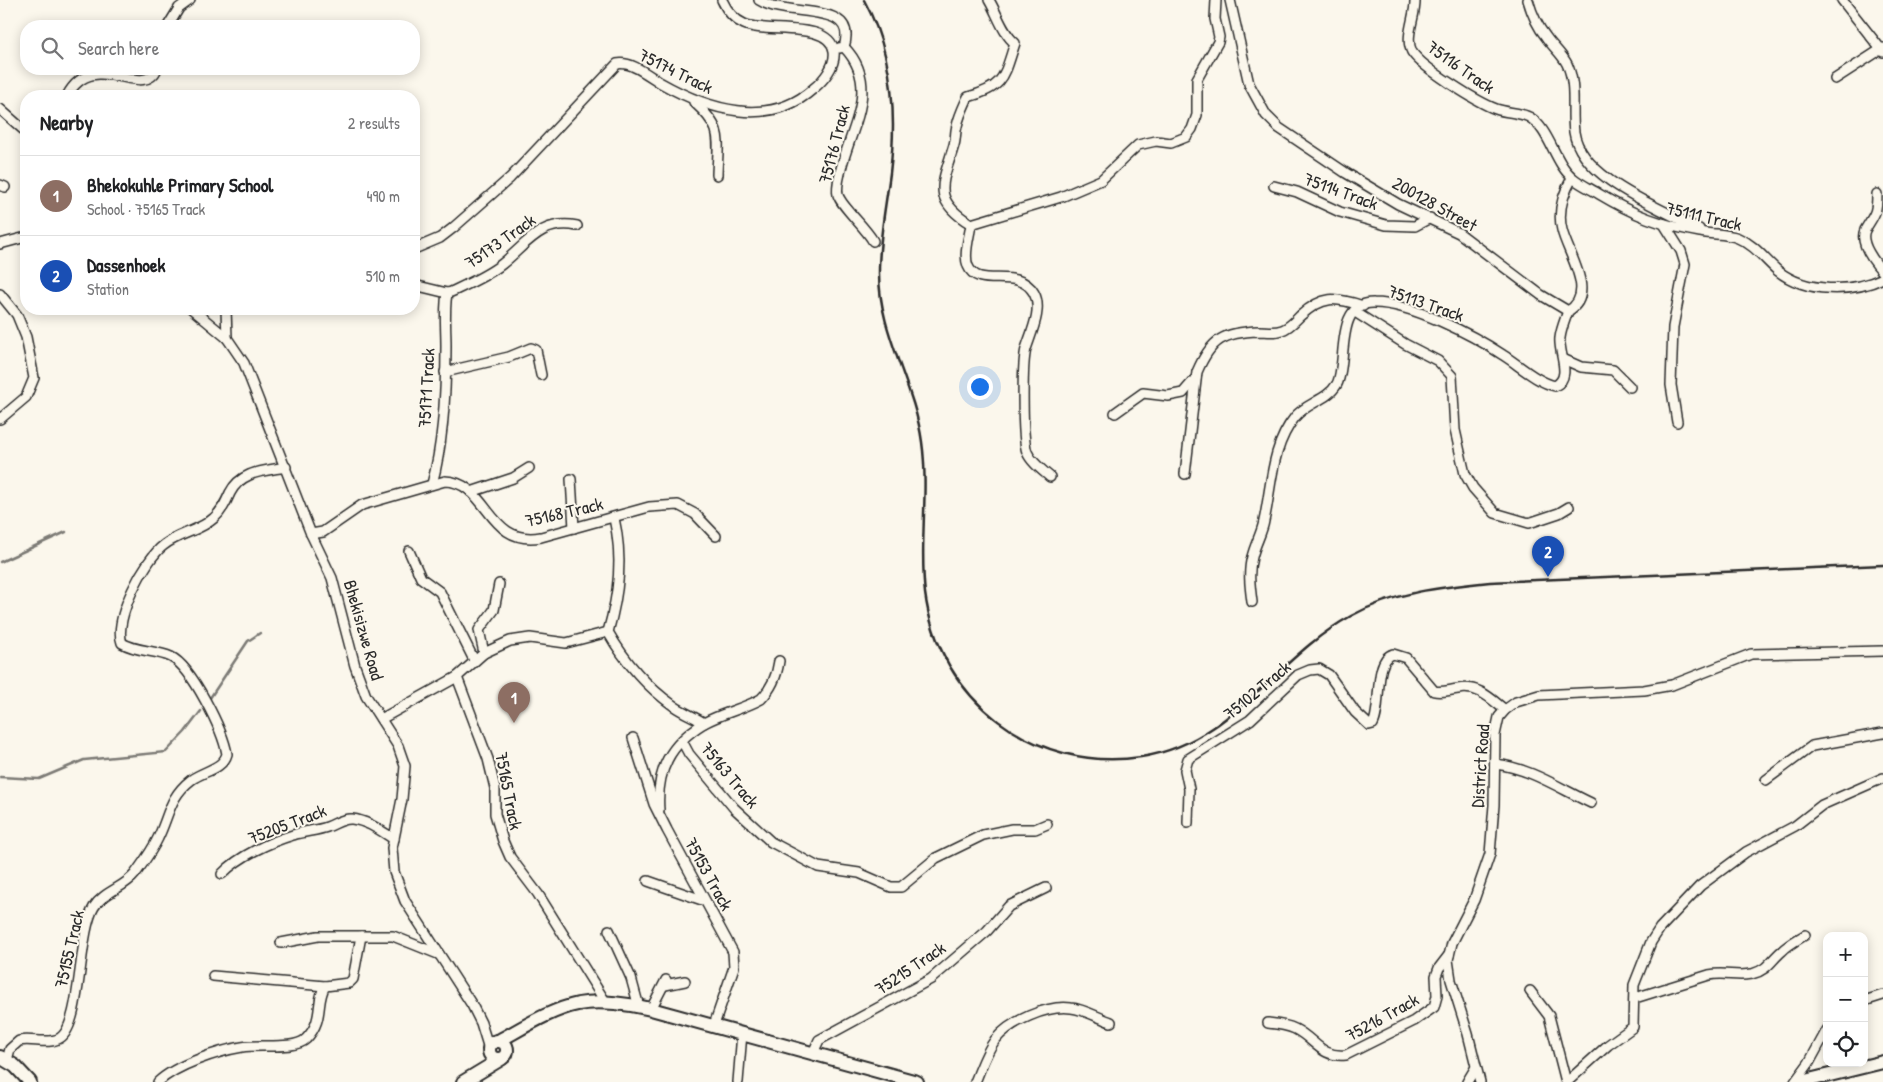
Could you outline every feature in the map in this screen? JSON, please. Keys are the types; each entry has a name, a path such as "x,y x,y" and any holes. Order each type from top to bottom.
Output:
{"street":[{"path":"172,20 179,8 190,0"},
{"path":"722,0 728,12 747,26 809,31 821,36 833,48 844,47 847,35 845,22 829,5 776,5 759,0"},
{"path":"989,0 1002,21 1007,37 1015,43 1007,71 990,91 968,97 957,125 955,144 942,182 945,201 960,217 971,224 1061,197 1101,180 1138,145 1156,141 1171,143 1186,137 1192,130 1197,114 1198,79 1218,42 1219,36 1215,18 1216,0"},
{"name":"200128 Street","path":"1230,0 1249,84 1266,115 1293,140 1398,204 1430,218 1476,245 1541,295 1568,311"},
{"name":"75116 Track","path":"1415,0 1410,41 1416,57 1431,70 1485,105 1496,110 1521,114 1533,120 1572,178"},
{"path":"1528,0 1539,27 1567,63 1572,80 1574,132 1580,147 1595,167 1639,198 1693,225 1702,233"},
{"path":"1835,79 1882,50 1842,0"},
{"name":"75176 Track","path":"844,47 860,68 863,88 856,122 841,170 838,194 843,204 873,241"},
{"name":"75174 Track","path":"420,246 440,238 510,178 530,159 617,64 631,66 690,99 729,110 770,110 792,105 820,84 832,66 833,48"},
{"path":"72,90 78,82 92,75"},
{"path":"115,75 141,81 153,75"},
{"path":"690,99 711,118 716,128 717,175"},
{"path":"0,109 20,127"},
{"path":"1572,178 1564,192 1560,219 1562,231 1581,285 1579,301 1576,307 1568,311 1560,340 1563,359 1581,367 1612,370 1630,387"},
{"name":"75111 Track","path":"1572,178 1628,211 1664,224 1702,233 1736,237 1751,245 1778,270 1792,279 1809,285 1843,288 1883,278"},
{"name":"75114 Track","path":"1274,186 1297,192 1340,212 1397,228 1420,225 1430,218"},
{"path":"1877,194 1877,210 1865,231 1864,239 1876,264 1883,272"},
{"name":"75173 Track","path":"447,293 495,269 545,228 565,224 577,226"},
{"path":"971,224 967,262 972,272 988,279 1016,278 1024,282 1035,295 1034,328 1024,358 1025,443 1030,458 1050,477"},
{"path":"1664,224 1680,251 1685,267 1673,327 1671,385 1677,422"},
{"path":"0,244 20,239"},
{"path":"420,286 447,293"},
{"name":"75171 Track","path":"432,484 439,448 445,372 445,306 447,293"},
{"path":"0,294 17,315 23,329 34,378 26,396 0,419"},
{"path":"1185,474 1196,378 1203,358 1222,337 1230,334 1282,330 1315,304 1327,299 1335,298 1363,306"},
{"name":"75113 Track","path":"1252,602 1250,569 1252,556 1264,523 1274,463 1282,438 1301,411 1328,394 1335,387 1343,366 1342,344 1345,329 1355,312 1363,306 1375,303 1432,318 1501,353 1551,385 1558,385 1563,376 1563,359"},
{"path":"1355,312 1405,344 1438,361 1452,376 1455,430 1465,474 1473,488 1495,513 1529,523 1559,513 1569,507"},
{"name":"Bhekisizwe Road","path":"199,315 227,338 244,364 311,534 332,578 355,666 366,696 398,746 405,766 402,799 392,848 394,872 401,891 494,1045"},
{"path":"226,315 227,338"},
{"path":"445,372 509,357 532,348 538,354 541,375"},
{"path":"1114,413 1143,393 1168,396 1183,393 1196,378"},
{"name":"75155 Track","path":"4,1058 14,1043 27,1039 54,1040 63,1035 70,1025 87,928 92,912 102,899 127,883 147,857 158,838 168,809 182,790 192,780 221,764 225,759 226,746 210,709 188,673 172,658 122,643 123,614 128,601 155,552 171,540 214,519 234,486 242,478 249,474 286,467"},
{"path":"471,492 513,478 528,468"},
{"path":"571,479 574,528"},
{"name":"75168 Track","path":"311,534 323,532 362,505 432,484 453,481 471,492 503,530 523,539 534,539 649,507 678,505 695,514 716,536"},
{"path":"614,518 620,557 619,586 608,632 623,656 645,681 676,707 704,723"},
{"path":"409,551 421,578 440,592 474,660"},
{"path":"484,653 479,630 494,610 499,584"},
{"path":"381,719 457,677 484,653 510,641 530,638 566,643 608,632"},
{"name":"District Road","path":"1480,1082 1451,980 1449,955 1456,934 1474,900 1490,854 1496,726 1505,710 1516,702 1539,695 1644,690 1672,686 1751,654 1883,651"},
{"name":"75102 Track","path":"1188,823 1189,789 1185,770 1188,759 1229,735 1250,720 1298,675 1310,670 1319,669 1329,675 1366,724 1373,724 1377,713 1381,670 1385,660 1393,654 1406,658 1434,691 1444,692 1460,688 1478,690 1505,710"},
{"path":"682,741 704,723 749,706 768,692 779,660"},
{"name":"75165 Track","path":"457,677 488,759 495,788 495,814 503,842 510,857 538,894 606,1003"},
{"path":"1766,780 1812,746 1883,733"},
{"name":"75153 Track","path":"633,738 660,815 735,959 714,1025"},
{"name":"75163 Track","path":"660,815 659,790 664,766 670,753 682,741 722,794 771,842 825,869 858,873 891,887 901,887 936,858 983,835 1012,830 1035,829 1047,824"},
{"path":"1495,764 1520,768 1533,773 1592,803"},
{"path":"1566,1082 1608,1045 1631,1030 1635,1021 1634,985 1651,942 1660,928 1700,886 1746,852 1795,826 1822,805 1883,778"},
{"name":"75205 Track","path":"222,874 238,861 276,842 294,835 327,827 342,820 352,819 367,824 394,839"},
{"path":"648,882 705,901"},
{"name":"75215 Track","path":"813,1053 819,1040 930,979 986,931 1008,906 1046,888"},
{"path":"609,930 645,1008"},
{"path":"1635,998 1709,975 1720,973 1737,976 1760,972 1769,966 1783,949 1804,935"},
{"path":"280,943 318,936 393,936 438,954"},
{"path":"213,976 325,986 348,983 353,979 361,936"},
{"name":"75216 Track","path":"1268,1023 1286,1025 1297,1030 1325,1053 1337,1056 1346,1055 1414,1021 1434,1007 1436,1001 1436,976 1439,968 1449,955"},
{"path":"645,1008 665,982 685,981"},
{"path":"158,1082 167,1074 232,1048 291,1045 304,1041 316,1023 325,986"},
{"path":"1530,991 1549,1016 1563,1064 1566,1082"},
{"path":"1868,1000 1883,995"},
{"path":"466,1081 494,1045 553,1012 578,1004 606,1003 645,1008 714,1025 917,1082"},
{"path":"975,1082 990,1049 1001,1033 1035,1015 1058,1008 1072,1008 1111,1022"},
{"path":"466,1081 504,1056 533,1024"},
{"path":"738,1082 742,1033"},
{"path":"1794,1082 1809,1063 1823,1037"},
{"path":"494,1045 507,1047 504,1056"},
{"path":"4,1058 30,1082"},
{"path":"1801,1082 1883,1062"},
{"path":"1467,1082 1476,1067"}],"waterway":[{"path":"0,562 66,532"},
{"path":"210,698 248,641 260,633"},
{"path":"0,777 39,779 84,760 166,752 201,711"}],"railway":[{"path":"864,0 874,20 881,41 887,62 890,84 893,129 892,151 880,246 880,293 884,315 912,399 922,442 925,480 923,556 925,593 934,631 950,666 971,696 998,721 1029,740 1064,753 1102,759 1141,757 1173,749 1201,735 1227,717 1324,633 1367,608 1384,601 1418,592 1490,582 1883,565"}],"place":[{"name":"Dassenhoek","path":"1548,577"},
{"name":"Bhekokuhle Primary School","path":"514,723"}]}
